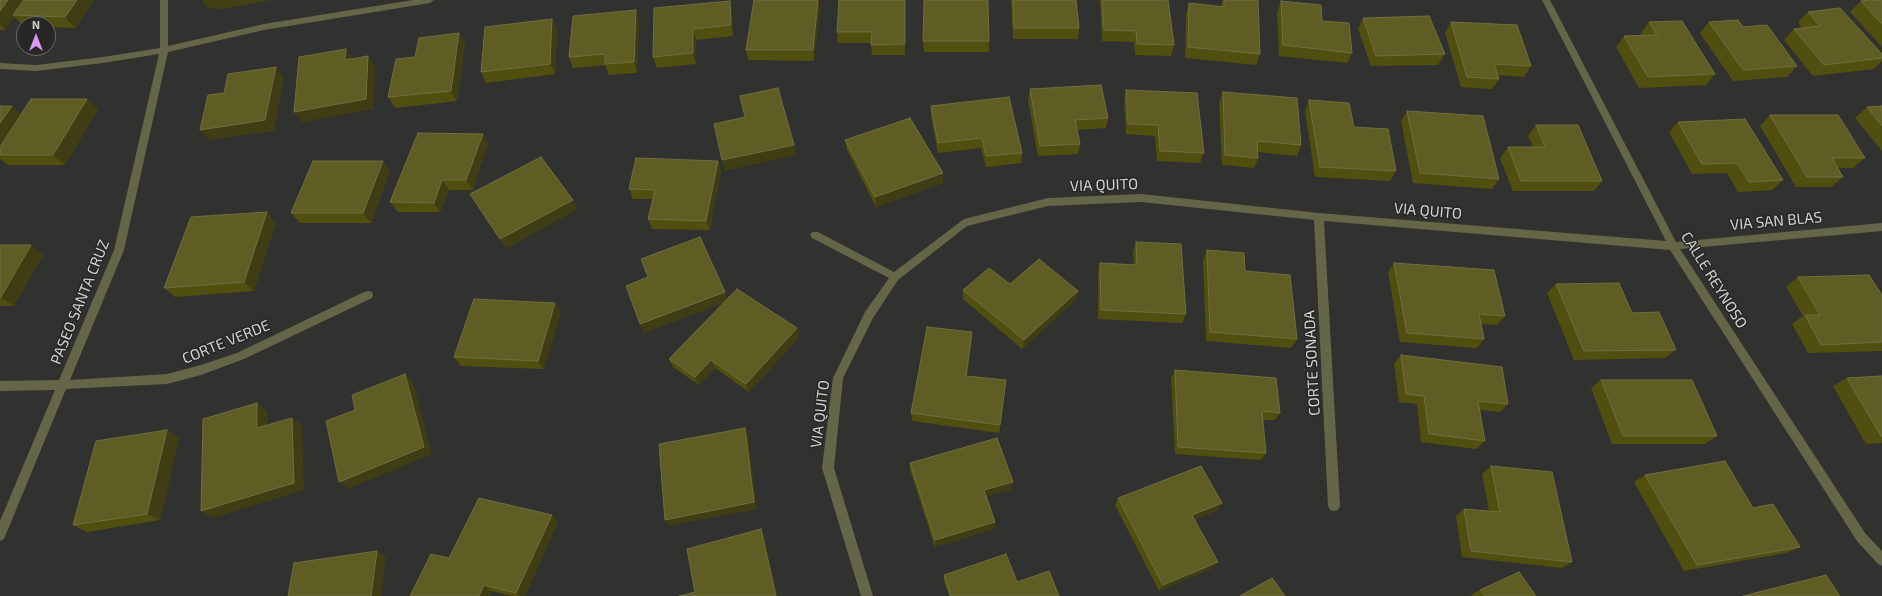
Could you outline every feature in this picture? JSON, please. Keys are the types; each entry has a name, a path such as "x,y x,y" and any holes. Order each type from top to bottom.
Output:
{"street":[{"name":"PASEO SANTA CRUZ","path":"0,535 119,250 164,50 164,0"},
{"path":"0,66 36,68 103,60 164,50 264,27 430,0"},
{"name":"CALLE REYNOSO","path":"1546,0 1673,246 1861,538 1882,560"},
{"name":"VIA QUITO","path":"868,596 828,468 838,378 869,315 895,277 964,223 1048,202 1141,198 1319,218 1673,246"},
{"name":"CORTE SONADA","path":"1319,218 1334,506"},
{"name":"VIA SAN BLAS","path":"1673,246 1882,227"},
{"path":"815,235 895,277"},
{"name":"CORTE VERDE","path":"0,386 62,385 167,379 201,370 240,356 368,294"}],"shaded area":[{"path":"203,0 271,0 222,9 210,8 203,3"}],"building":[{"path":"0,0 8,0 0,11"},
{"path":"24,0 77,0 65,17 13,15"},
{"path":"754,0 818,0 813,50 746,50"},
{"path":"839,0 905,0 905,44 871,45 872,32 837,32"},
{"path":"924,0 988,0 989,41 923,41"},
{"path":"1013,0 1076,0 1079,28 1014,28"},
{"path":"1102,0 1168,0 1174,45 1137,44 1136,31 1104,30"},
{"path":"1224,0 1258,0 1260,54 1188,47 1189,3 1224,7"},
{"path":"1882,0 1882,24 1861,1"},
{"path":"730,1 731,25 693,29 693,53 653,57 654,8"},
{"path":"1281,1 1321,5 1322,21 1349,23 1352,53 1283,45"},
{"path":"1840,8 1882,54 1882,58 1824,65 1794,29 1820,26 1808,12"},
{"path":"636,10 634,62 605,64 605,54 569,57 573,16"},
{"path":"1429,16 1445,54 1376,56 1363,18"},
{"path":"552,19 550,64 481,72 485,27"},
{"path":"1738,20 1743,27 1767,25 1797,66 1743,70 1709,22"},
{"path":"1682,21 1715,74 1648,77 1624,36 1657,35 1649,22"},
{"path":"1451,22 1517,25 1531,66 1494,64 1499,79 1467,77"},
{"path":"459,33 451,91 388,97 396,59 415,57 419,38"},
{"path":"346,49 345,60 368,56 366,99 294,112 299,57"},
{"path":"276,67 265,120 200,130 208,95 224,93 228,74"},
{"path":"1101,85 1108,118 1075,120 1080,144 1040,146 1030,89"},
{"path":"778,88 794,145 722,160 714,124 745,117 740,96"},
{"path":"1126,90 1197,93 1204,153 1160,151 1158,125 1128,124"},
{"path":"1223,92 1297,98 1301,145 1257,141 1258,158 1225,155"},
{"path":"1009,97 1022,153 986,156 982,138 938,143 931,106"},
{"path":"31,99 87,99 53,155 0,155 0,147"},
{"path":"1309,100 1349,103 1354,127 1388,129 1396,171 1320,167"},
{"path":"0,106 12,106 0,123"},
{"path":"1882,106 1882,126 1867,107"},
{"path":"1407,111 1483,116 1499,179 1420,173"},
{"path":"1770,115 1838,115 1865,158 1832,158 1843,177 1807,177"},
{"path":"910,118 943,173 875,197 845,140"},
{"path":"1745,119 1783,180 1749,182 1737,163 1702,164 1678,122"},
{"path":"1536,125 1578,125 1602,181 1521,181 1508,147 1545,147"},
{"path":"418,133 483,134 466,180 442,180 434,203 390,202"},
{"path":"541,157 573,200 500,239 470,194"},
{"path":"636,158 718,161 706,221 648,219 655,190 629,189"},
{"path":"313,161 383,161 363,213 291,213"},
{"path":"267,212 244,282 164,288 191,217"},
{"path":"700,237 725,292 640,324 626,286 648,277 641,259"},
{"path":"1136,242 1181,244 1186,314 1101,310 1100,263 1137,265"},
{"path":"0,245 31,245 1,297 0,297"},
{"path":"1207,250 1244,253 1245,271 1290,275 1297,339 1210,332"},
{"path":"1039,259 1078,291 1024,340 963,290 989,268 1010,284"},
{"path":"1394,263 1494,270 1505,316 1479,314 1484,339 1407,333"},
{"path":"1869,275 1882,295 1882,342 1821,345 1805,315 1820,315 1798,277"},
{"path":"1619,283 1632,313 1659,312 1676,350 1584,351 1556,284"},
{"path":"737,289 797,328 746,384 711,360 695,377 669,359"},
{"path":"474,299 555,303 538,361 454,357"},
{"path":"927,327 972,332 966,376 1006,380 1000,425 911,413"},
{"path":"1401,355 1502,367 1508,404 1478,401 1485,441 1429,434 1424,396 1406,394"},
{"path":"1175,370 1276,378 1280,413 1262,411 1266,453 1178,447"},
{"path":"405,374 424,447 339,482 326,421 355,410 352,395"},
{"path":"1882,376 1882,436 1881,436 1847,378"},
{"path":"1601,380 1692,380 1717,436 1623,436"},
{"path":"257,403 257,428 292,418 294,483 201,511 203,419"},
{"path":"745,428 754,502 665,520 659,444"},
{"path":"167,430 147,514 73,525 96,441"},
{"path":"997,438 1013,482 984,490 995,522 935,540 910,463"},
{"path":"1725,461 1753,508 1773,504 1800,547 1697,565 1645,475"},
{"path":"1201,466 1222,503 1192,515 1218,562 1163,585 1118,498"},
{"path":"1491,466 1552,472 1572,562 1471,551 1464,509 1500,512"},
{"path":"479,498 552,515 516,593 484,585 479,596 410,596 431,554 449,558"},
{"path":"761,529 776,596 679,596 695,592 687,549"},
{"path":"377,551 371,596 288,596 294,563"},
{"path":"1006,554 1017,582 1049,571 1059,596 951,596 944,575"},
{"path":"1519,572 1536,596 1485,596 1480,590"},
{"path":"1826,575 1840,596 1743,596"},
{"path":"1272,578 1285,596 1240,596"}]}
